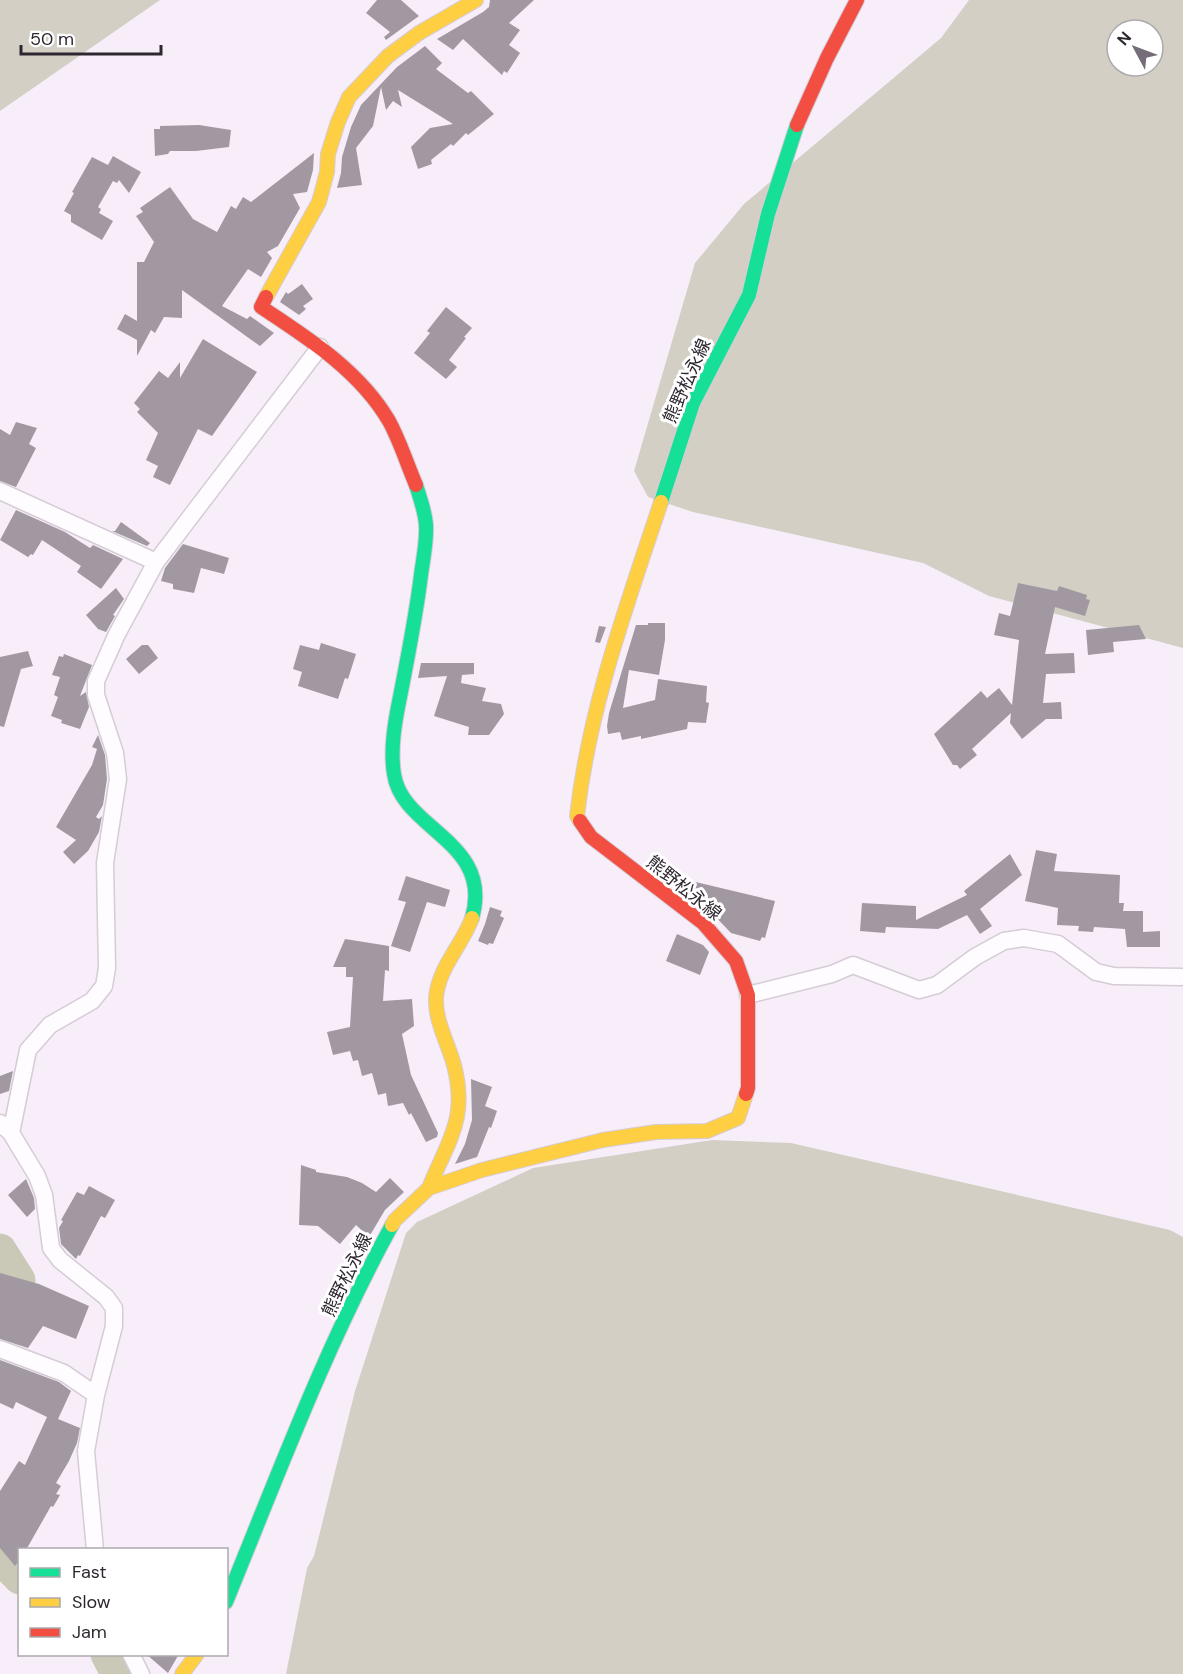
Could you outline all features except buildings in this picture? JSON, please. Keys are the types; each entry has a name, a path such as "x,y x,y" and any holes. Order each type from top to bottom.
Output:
{"main road":[{"path":"429,1188 450,1141 459,1112 456,1073 437,1010 437,989 472,920 477,894 472,874 454,847 408,802 394,778 393,745 418,601 426,531 420,496 389,420 361,382 320,347 261,307 319,202 327,172 328,154 338,122 350,97 388,56 419,33 476,0"},
{"name":"熊野松永線","path":"228,1597 304,1412 361,1282 395,1220 429,1188 482,1170 603,1140 656,1132 707,1131 738,1118 748,1088 748,995 736,961 703,923 591,837 578,816 580,790 595,710 693,403 749,295 768,214 796,128 827,58 857,0"},
{"path":"182,1674 196,1656"}],"street":[{"path":"95,1548 86,1451 96,1395 114,1326 114,1308 106,1296 60,1260 51,1248 44,1195 37,1176 5,1128 28,1050 50,1025 92,1001 104,986 106,968 105,863 118,779 115,753 96,695 96,681 117,634 156,562 320,347"},
{"path":"0,491 156,562"},
{"path":"748,995 832,974 853,964 919,990 938,985 975,957 1004,941 1024,938 1058,944 1096,972 1114,976 1183,977"},
{"path":"0,1349 64,1373 96,1395"},
{"path":"132,1656 141,1674"}],"shaded area":[{"path":"0,0 160,0 0,111"},
{"path":"969,0 1183,0 1183,648 989,596 923,563 693,512 648,497 634,471 695,263 744,204 941,38"},
{"path":"712,1140 791,1143 1170,1230 1183,1237 1183,1674 286,1674 307,1568 314,1556 355,1391 406,1233 417,1222 533,1168"}],"waterway":[{"path":"0,1250 19,1280 14,1305 0,1321"},
{"path":"0,1558 18,1576"},
{"path":"108,1656 117,1674"}],"traffic: fast":[{"path":"661,502 693,403 749,295 768,214 797,125"},
{"path":"416,485 425,515 426,538 395,725 394,774 401,793 413,809 459,853 470,871 475,892 472,918"},
{"path":"228,1597 324,1364 392,1225"}],"traffic: slow":[{"path":"266,297 319,202 327,172 328,154 349,97 388,56 419,33 476,0"},
{"path":"580,821 577,816 583,776 600,696 661,502"},
{"path":"429,1188 454,1129 459,1101 454,1065 440,1024 436,998 441,976 472,918"},
{"path":"392,1225 429,1188 482,1170 603,1140 656,1132 707,1131 738,1118 746,1094"},
{"path":"182,1674 196,1656"}],"traffic: jam":[{"path":"797,125 827,58 857,0"},
{"path":"266,297 261,307 332,357 363,386 377,403 393,429 416,485"},
{"path":"580,821 591,837 703,923 736,961 748,995 748,1088 746,1094"}]}
